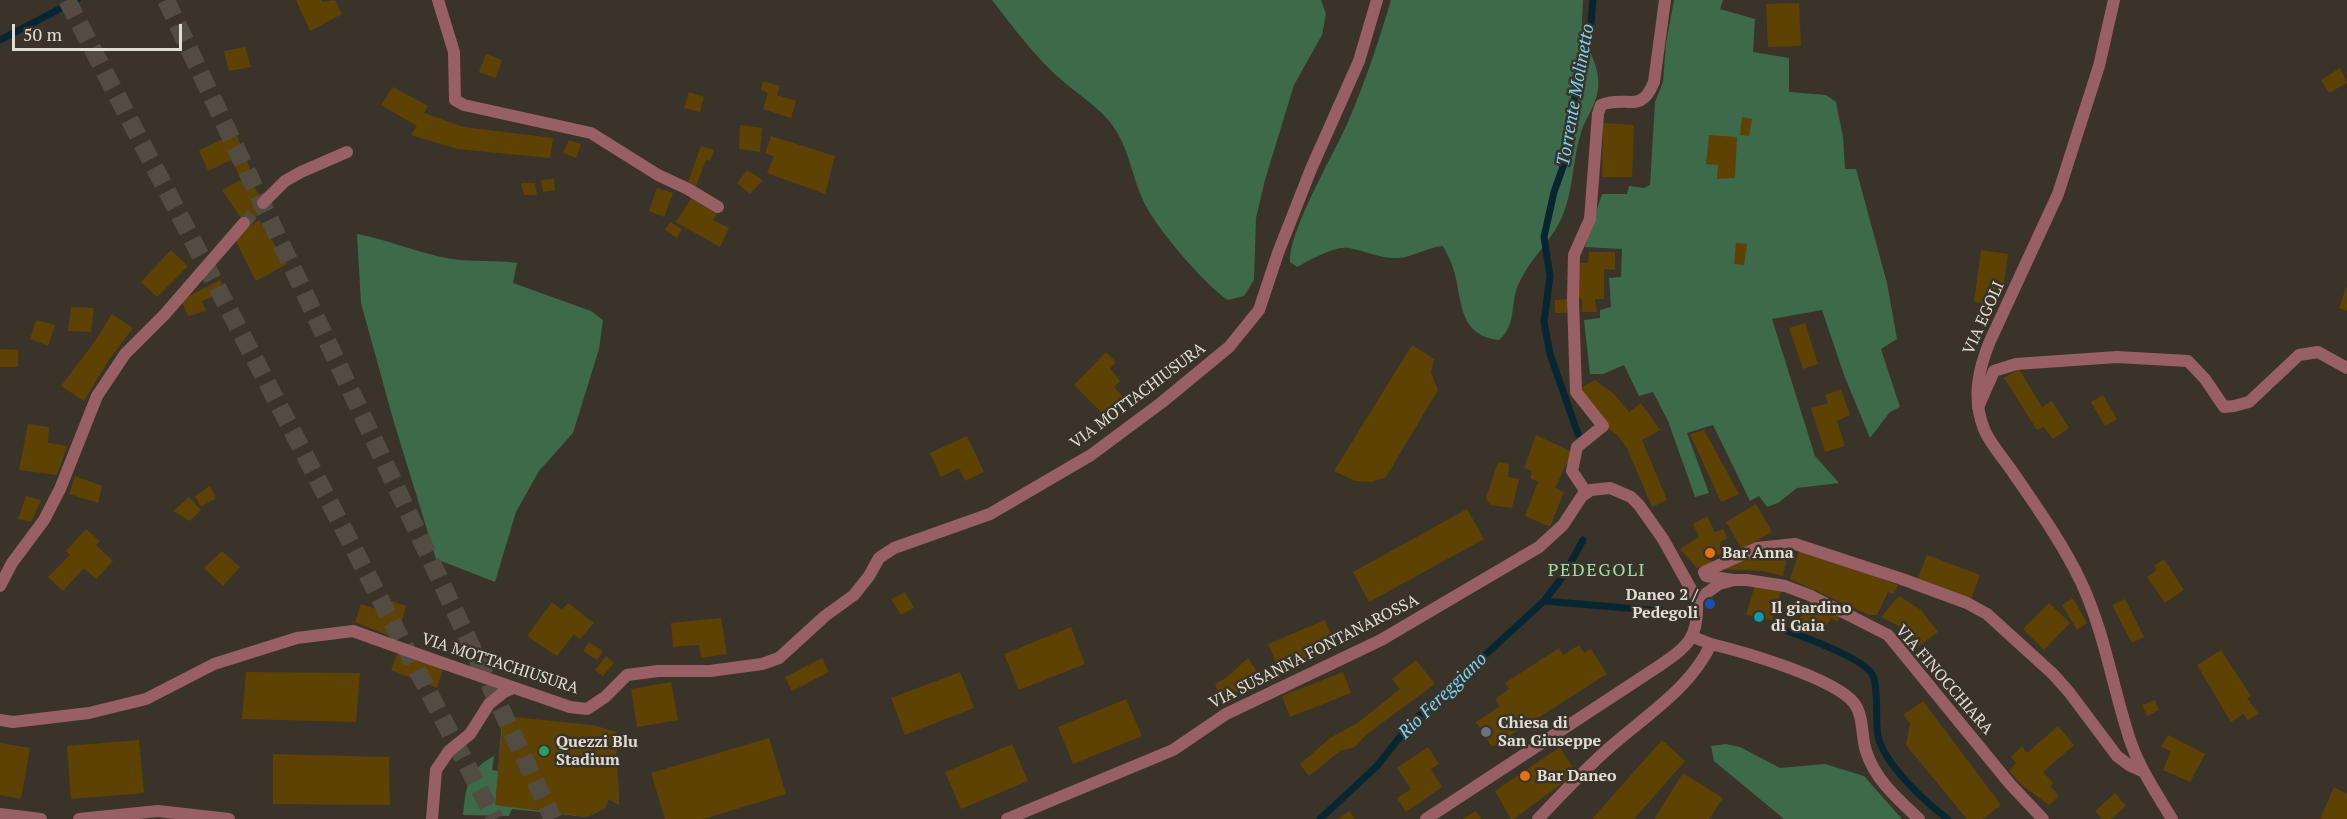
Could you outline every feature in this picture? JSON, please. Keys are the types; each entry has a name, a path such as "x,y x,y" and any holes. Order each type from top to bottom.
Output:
{"street":[{"path":"438,0 454,52 455,100 464,105 591,133 658,175 718,207"},
{"name":"VIA MOTTACHIUSURA","path":"0,720 13,722 89,713 146,699 214,664 297,638 353,631 570,707 587,709 605,697 627,675 658,671 710,671 762,664 778,658 825,616 854,595 879,558 894,548 990,514 1091,455 1161,403 1229,346 1259,310 1311,170 1359,61 1377,0"},
{"path":"1426,819 1674,656 1693,637 1697,612 1696,600 1663,539 1639,505 1624,493 1602,488 1586,492 1572,471 1576,447 1603,426 1576,392 1574,255 1590,219 1598,114 1601,105 1611,101 1637,102 1644,100 1650,94 1654,82 1665,0"},
{"name":"VIA EGOLI","path":"2114,0 2099,66 2058,194 1980,365 1976,389 1978,407 1985,430 2058,539 2082,584 2142,771 2172,819"},
{"path":"263,203 285,182 301,172 347,152"},
{"path":"0,586 12,563 44,520 60,489 97,396 125,354 165,314 244,223"},
{"path":"1978,407 1994,371 2016,364 2117,357 2188,362 2205,379 2224,407 2249,402 2299,355 2318,352 2347,368"},
{"name":"VIA SUSANNA FONTANAROSSA","path":"1007,819 1173,750 1226,714 1381,640 1546,542 1563,525 1586,492"},
{"name":"VIA EGOLI","path":"1734,580 1706,576 1704,572 1757,548 1794,544 1967,603 1987,615 2053,674 2117,756 2142,771"},
{"name":"VIA FINOCCHIARA","path":"1696,600 1719,584 1734,580 1785,586 1809,595 1887,635 2010,784 2043,819"},
{"path":"1693,637 1826,682 1847,696 1858,711 1866,752 1879,779 1919,819"},
{"path":"1538,819 1609,748 1684,682 1704,661 1711,644"},
{"path":"432,819 436,770 449,751 470,734 489,704 513,688"},
{"path":"79,819 158,811 229,819"},
{"path":"0,814 40,819"}],"green space":[{"path":"992,0 1321,0 1326,14 1322,35 1294,85 1265,180 1256,218 1254,280 1244,296 1228,300 1207,282 1181,254 1143,200 1121,139 1109,121 1048,67 1023,40"},
{"path":"1391,0 1583,0 1582,28 1598,74 1597,95 1580,136 1569,193 1560,222 1520,281 1509,327 1499,340 1485,337 1468,323 1452,265 1443,246 1399,258 1343,248 1322,254 1297,267 1290,262 1292,248 1304,212 1354,107"},
{"path":"1674,0 1723,0 1720,9 1755,19 1753,52 1789,58 1789,92 1826,95 1836,102 1843,137 1845,169 1856,169 1887,283 1897,339 1881,349 1900,407 1890,412 1870,438 1844,375 1822,310 1772,319 1815,456 1839,483 1797,488 1778,503 1767,507 1759,496 1750,501 1713,425 1687,433 1709,493 1695,497 1668,421 1653,392 1639,396 1624,365 1603,374 1590,374 1584,320 1600,318 1600,310 1611,307 1609,278 1621,277 1622,249 1585,247 1602,194 1627,194 1629,186 1644,188 1650,185 1655,102 1663,82 1666,43"},
{"path":"357,234 452,259 517,263 513,283 591,311 603,320 599,349 573,433 539,471 516,512 495,582 436,559 393,419 361,303"},
{"path":"502,720 589,730 591,778 618,779 619,805 609,799 605,808 587,817 512,809 509,816 463,815 465,796 473,773 494,756 492,770 498,771"},
{"path":"1726,744 1740,747 1780,768 1825,764 1864,776 1902,819 1784,819 1714,761 1711,746"}],"building":[{"path":"296,0 321,0 322,2 335,0 342,14 310,31"},
{"path":"1799,3 1801,46 1768,47 1766,4"},
{"path":"245,47 251,67 229,71 224,51"},
{"path":"486,54 502,60 496,78 479,72"},
{"path":"2340,68 2347,83 2329,93 2321,80"},
{"path":"763,81 780,86 777,95 796,101 791,118 763,109 768,93 761,90"},
{"path":"393,87 428,106 424,113 464,127 553,138 550,158 457,149 411,135 417,126 381,105"},
{"path":"689,92 704,97 700,112 684,108"},
{"path":"1742,117 1752,119 1749,136 1740,135"},
{"path":"1603,123 1634,125 1632,177 1602,177"},
{"path":"740,125 762,128 760,152 739,149"},
{"path":"236,133 251,171 239,175 231,160 208,171 199,150"},
{"path":"1709,135 1737,137 1735,178 1717,179 1718,165 1706,164"},
{"path":"771,136 835,156 825,194 767,173 774,156 765,153"},
{"path":"569,140 581,144 576,158 563,153"},
{"path":"701,146 714,150 710,161 706,160 696,186 688,182"},
{"path":"747,170 763,180 750,194 737,183"},
{"path":"248,176 267,209 245,224 222,190"},
{"path":"554,179 555,190 543,192 541,180"},
{"path":"521,183 535,183 537,195 524,195"},
{"path":"657,188 673,193 664,217 649,211"},
{"path":"692,197 718,211 713,220 729,228 720,247 676,222"},
{"path":"259,220 287,264 256,281 234,237"},
{"path":"670,222 682,229 677,238 665,230"},
{"path":"1736,243 1747,244 1744,265 1734,264"},
{"path":"171,250 188,266 157,297 141,282"},
{"path":"1981,250 2008,254 2003,292 1997,291 1995,305 1974,302"},
{"path":"1589,252 1615,252 1615,270 1604,269 1604,299 1595,299 1597,312 1582,312 1582,299 1576,298 1577,263 1588,263"},
{"path":"220,280 226,291 202,301 206,311 188,316 181,300"},
{"path":"2347,285 2347,311 2339,308"},
{"path":"1567,299 1567,313 1555,313 1555,300"},
{"path":"71,307 94,308 91,332 68,331"},
{"path":"112,314 133,328 110,358 84,401 61,386 93,344"},
{"path":"36,320 55,325 48,346 30,339"},
{"path":"1805,323 1818,364 1803,369 1789,328"},
{"path":"1412,345 1434,359 1431,373 1438,390 1386,477 1372,482 1355,481 1334,471"},
{"path":"0,349 18,350 18,367 0,367"},
{"path":"1106,352 1116,362 1110,368 1120,381 1114,387 1126,400 1108,419 1074,385"},
{"path":"2019,369 2042,407 2052,401 2069,428 2053,439 2044,427 2037,430 2004,378"},
{"path":"1595,380 1614,394 1629,412 1641,403 1660,430 1642,440 1667,500 1652,507 1627,448 1618,436 1605,426 1579,389"},
{"path":"1841,389 1850,415 1837,421 1845,446 1825,452 1811,408 1828,403 1825,395"},
{"path":"2103,395 2117,419 2105,426 2091,402"},
{"path":"28,424 49,427 48,443 67,446 57,475 19,470"},
{"path":"1704,430 1739,494 1721,502 1690,434"},
{"path":"1536,435 1572,452 1555,488 1564,492 1550,527 1525,516 1538,482 1530,478 1532,471 1524,468"},
{"path":"967,436 984,472 965,481 959,468 941,477 930,453"},
{"path":"1498,462 1509,464 1508,477 1519,479 1512,508 1490,505 1486,498"},
{"path":"75,476 102,486 98,503 69,494"},
{"path":"210,486 216,498 201,507 195,496"},
{"path":"26,496 41,500 31,522 18,519"},
{"path":"189,497 201,510 190,521 173,511"},
{"path":"1756,504 1772,532 1742,549 1726,522"},
{"path":"1467,509 1484,539 1369,602 1353,572"},
{"path":"1707,516 1715,532 1723,529 1728,538 1720,542 1722,553 1710,558 1713,564 1697,568 1680,549 1699,537 1693,524"},
{"path":"86,529 100,541 96,545 113,561 96,579 84,568 63,591 48,577 70,555 66,551"},
{"path":"1790,549 1792,558 1787,558 1783,576 1762,571 1722,569 1762,551"},
{"path":"1800,549 1898,585 1894,594 1888,592 1877,615 1869,615 1790,579"},
{"path":"222,551 240,567 223,586 204,568"},
{"path":"1927,555 1980,575 1971,599 1918,578"},
{"path":"2164,559 2184,590 2165,603 2147,577 2157,570 2154,566"},
{"path":"1755,585 1782,589 1772,620 1746,615"},
{"path":"905,592 914,608 901,615 891,599"},
{"path":"1899,596 1921,610 1938,632 1916,648 1901,627 1881,617"},
{"path":"2073,598 2087,623 2077,630 2062,605"},
{"path":"1811,599 1840,616 1837,622 1831,618 1820,635 1797,623"},
{"path":"2125,599 2144,637 2132,643 2112,605"},
{"path":"389,600 406,606 397,639 355,622 361,604 385,612"},
{"path":"552,602 562,610 568,603 594,623 580,639 574,634 557,656 527,636"},
{"path":"2049,603 2070,623 2044,650 2023,629"},
{"path":"721,618 727,654 701,658 699,645 673,647 671,623"},
{"path":"1325,620 1336,645 1279,669 1268,644"},
{"path":"1071,627 1085,664 1019,690 1004,654"},
{"path":"589,642 603,651 597,660 583,651"},
{"path":"1579,645 1584,653 1591,649 1607,674 1492,747 1476,722 1500,706 1495,699 1509,689 1505,683 1559,648 1563,655"},
{"path":"399,650 444,666 437,688 391,670"},
{"path":"2221,650 2251,696 2247,698 2259,714 2248,720 2243,714 2231,722 2197,665"},
{"path":"606,656 614,663 603,676 595,670"},
{"path":"822,658 829,672 792,691 785,677"},
{"path":"1248,658 1262,679 1221,700 1215,684 1226,678"},
{"path":"1416,660 1435,684 1367,734 1355,747 1340,751 1309,776 1300,764 1330,738 1359,722 1400,689 1392,679"},
{"path":"246,672 360,673 356,722 242,719"},
{"path":"960,672 974,708 905,735 891,698"},
{"path":"1343,672 1351,693 1290,717 1282,696"},
{"path":"671,682 678,720 637,727 631,689"},
{"path":"1126,699 1142,736 1073,764 1058,727"},
{"path":"2155,700 2159,710 2147,716 2142,705"},
{"path":"1923,701 2001,805 1983,819 1967,819 1906,745 1910,723 1903,715"},
{"path":"503,716 593,725 616,732 619,805 609,799 605,808 587,817 495,805"},
{"path":"2058,726 2074,745 2043,772 2053,783 2050,786 2059,796 2049,805 2023,786 2009,771 2016,763 2011,757 2022,746 2027,753"},
{"path":"2168,735 2205,754 2190,782 2163,770 2171,751 2161,747"},
{"path":"769,738 786,794 703,819 665,819 651,773"},
{"path":"139,740 144,793 71,799 67,746"},
{"path":"1662,740 1685,761 1634,819 1592,819"},
{"path":"0,743 30,748 21,799 0,795"},
{"path":"1012,744 1028,781 961,809 945,772"},
{"path":"1428,747 1439,764 1431,769 1442,787 1406,812 1397,798 1411,789 1397,768"},
{"path":"1560,747 1576,773 1511,819 1495,791"},
{"path":"273,754 389,757 390,805 273,804"},
{"path":"1683,773 1723,798 1709,819 1654,819"},
{"path":"2334,787 2347,794 2347,819 2320,819"},
{"path":"2115,793 2126,806 2111,819 2102,819 2095,811"},
{"path":"1349,811 1355,819 1338,819"},
{"path":"1476,811 1481,819 1462,819"}],"waterway":[{"path":"0,40 77,0"},
{"name":"Torrente Molinetto","path":"1578,434 1550,354 1544,322 1550,276 1544,237 1554,192 1570,147 1572,106 1583,73 1583,47 1591,23 1593,0"},
{"name":"Rio Fereggiano","path":"1320,819 1377,766 1411,723 1544,601 1564,575 1583,540"},
{"path":"1544,601 1662,611"},
{"path":"1776,627 1845,654 1868,669 1875,682 1878,736 1888,759 1907,782 1948,819"}],"tunnel":[{"path":"67,0 495,819"},
{"path":"166,0 553,819"},
{"path":"244,223 263,203"}],"place":[{"name":"Bar Anna","path":"1710,553"},
{"name":"Daneo 2 / Pedegoli","path":"1710,604"},
{"name":"Il giardino di Gaia","path":"1759,617"},
{"name":"Chiesa di San Giuseppe","path":"1486,732"},
{"name":"Quezzi Blu Stadium","path":"544,751"},
{"name":"Bar Daneo","path":"1525,776"}],"district":[{"name":"PEDEGOLI","path":"1597,571"}]}
